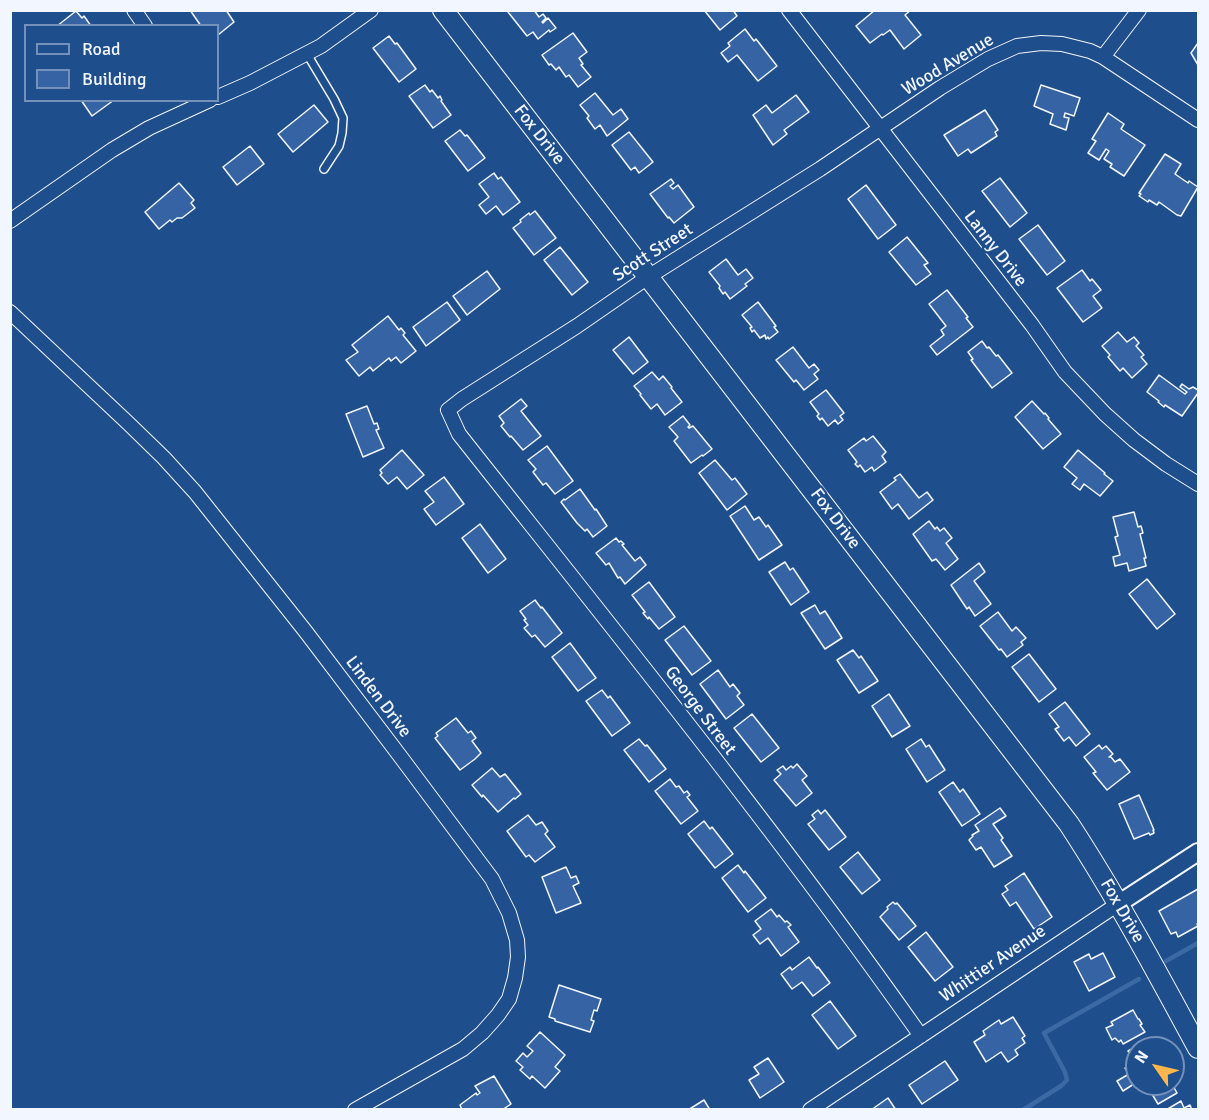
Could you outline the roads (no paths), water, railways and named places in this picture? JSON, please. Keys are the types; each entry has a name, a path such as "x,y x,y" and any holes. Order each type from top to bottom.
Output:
{"main road":[{"name":"Fox Drive","path":"443,10 1069,824 1135,931 1198,1048"}],"street":[{"path":"134,10 144,24"},
{"path":"219,97 307,54 371,10"},
{"name":"Lanny Drive","path":"789,10 1032,325 1065,372 1105,414 1134,440 1198,484"},
{"path":"1103,57 1139,10"},
{"name":"Wood Avenue","path":"880,129 988,58 1017,46 1041,43 1062,44 1103,57 1198,120"},
{"path":"10,220 112,150 149,128 203,102"},
{"name":"Scott Street","path":"448,410 648,277 880,129"},
{"name":"Linden Drive","path":"10,312 164,458 195,492 306,632 450,822 492,879 509,912 517,940 518,957 509,999 498,1015 463,1049 355,1110"},
{"name":"George Street","path":"448,410 453,424 469,447 684,718 861,952 921,1036"},
{"name":"Whittier Avenue","path":"810,1110 1198,852"}],"lane":[{"path":"307,54 343,118 339,146 324,169"}],"waterway":[{"path":"1166,961 1198,943"},
{"path":"1023,1110 1067,1080 1044,1033 1139,979"}]}
